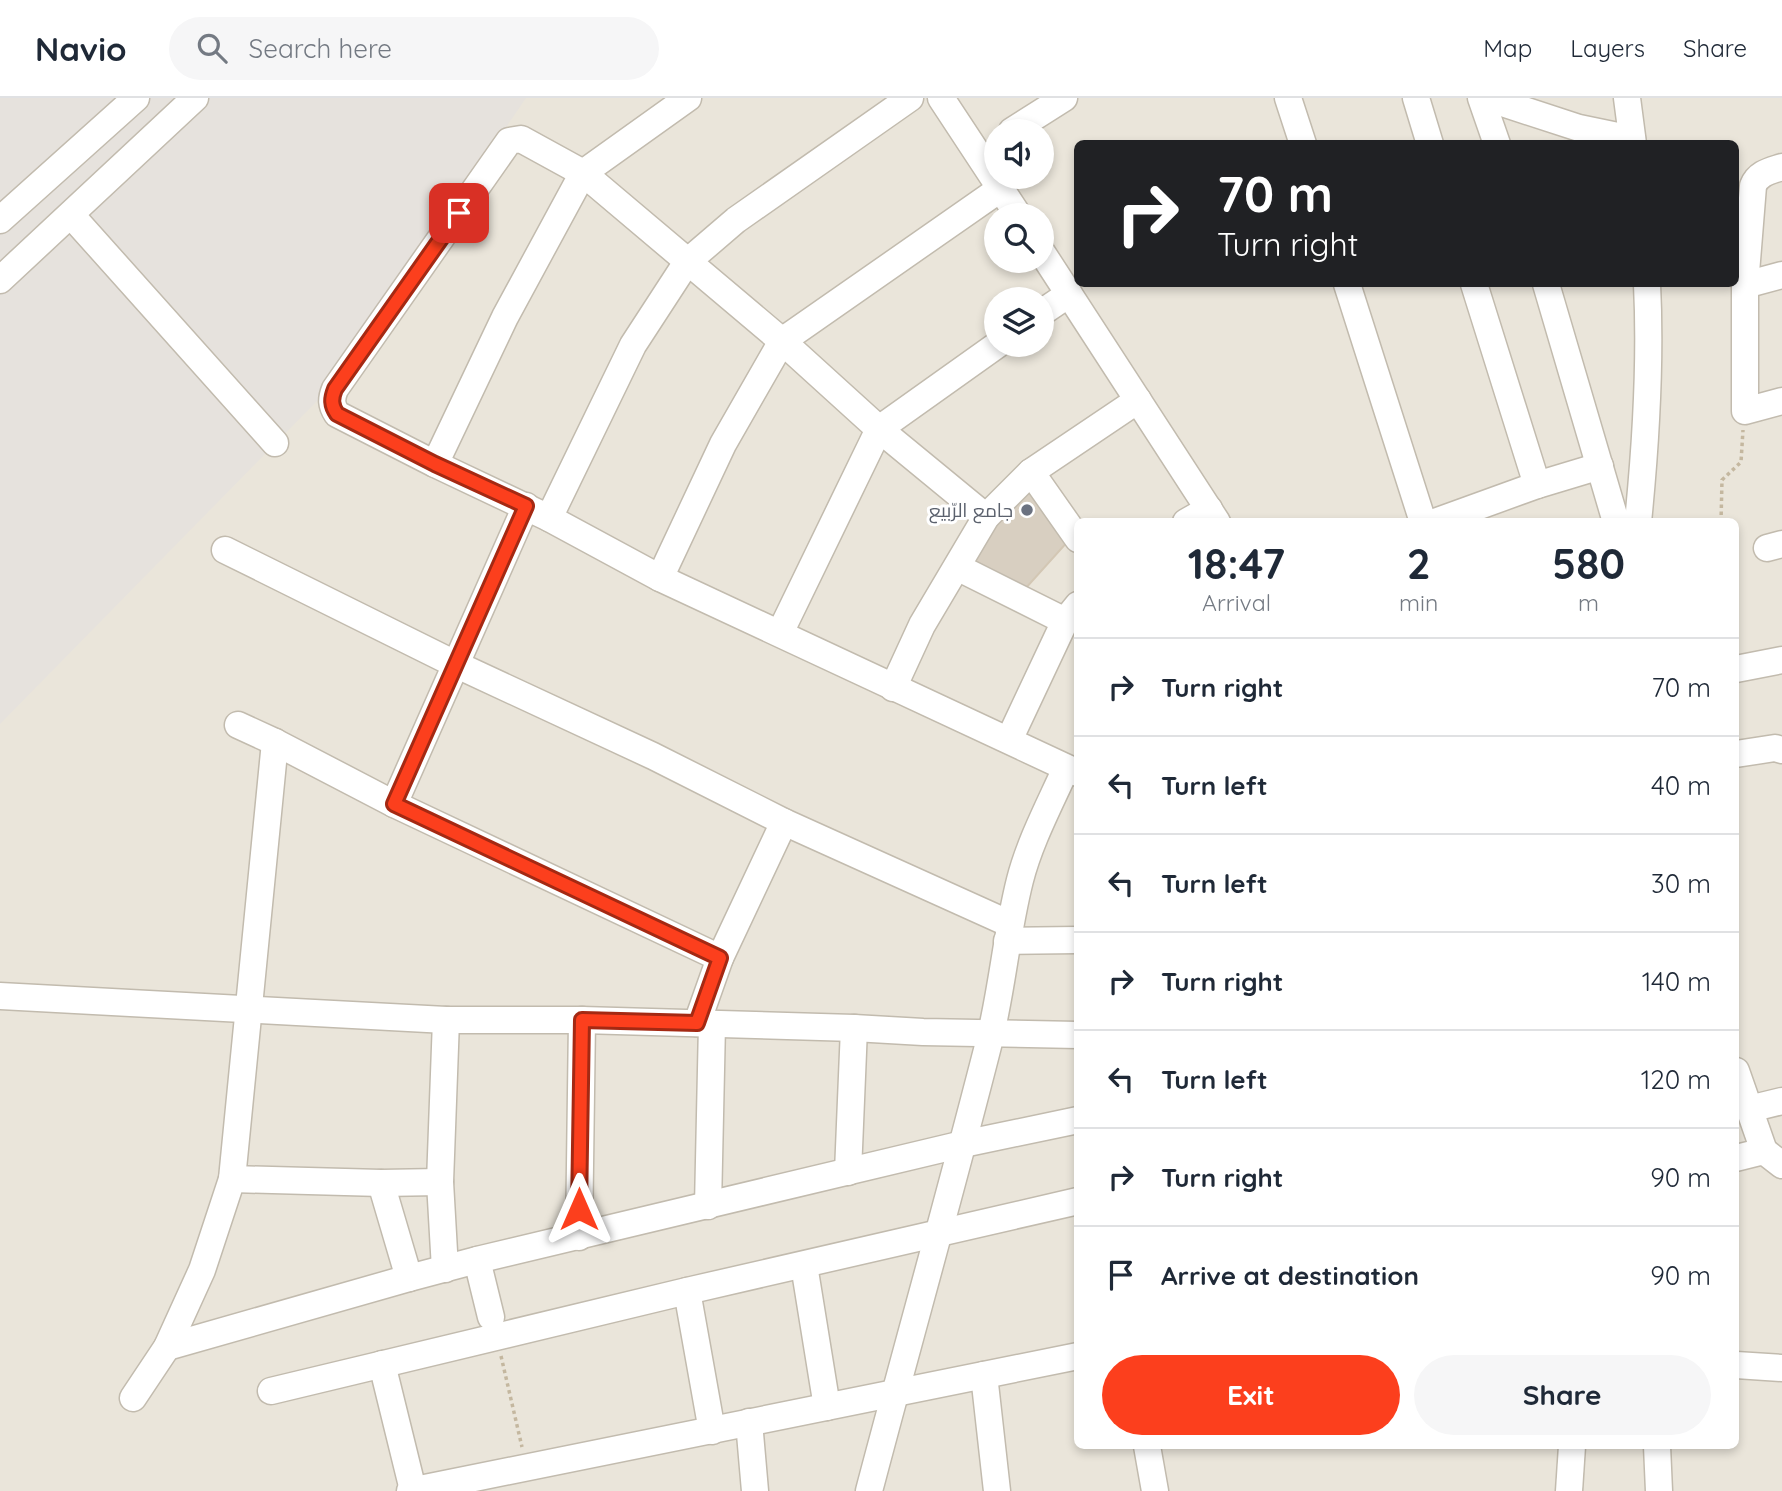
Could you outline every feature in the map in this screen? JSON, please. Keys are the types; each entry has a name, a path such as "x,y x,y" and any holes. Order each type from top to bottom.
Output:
{"street":[{"path":"0,220 136,98"},
{"path":"0,280 195,98"},
{"path":"435,464 505,317 583,173 688,98"},
{"path":"394,804 455,664 633,345 687,262 736,220 910,98"},
{"path":"941,98 984,145"},
{"path":"1031,119 1064,98"},
{"path":"1288,98 1302,140"},
{"path":"1416,98 1429,140"},
{"path":"1481,98 1496,140"},
{"path":"1488,98 1579,128 1629,140"},
{"path":"1633,100 1633,140"},
{"path":"869,1491 941,1232 992,1033 1021,877 1032,846 1072,770 660,578 538,512 337,414 331,399 335,389 509,141 521,139 583,173 782,341 879,429 986,517"},
{"path":"1782,167 1761,174 1753,186 1745,285 1745,411 1782,401"},
{"path":"660,578 723,444 782,341 1000,189 1010,203"},
{"path":"71,215 275,443"},
{"path":"1054,271 1213,515"},
{"path":"1745,285 1782,275"},
{"path":"1348,287 1422,518"},
{"path":"1475,287 1537,485"},
{"path":"1547,287 1615,518"},
{"path":"1638,518 1646,440 1650,337 1647,287"},
{"path":"1054,304 1069,294"},
{"path":"780,633 879,429 984,354"},
{"path":"893,688 922,625 986,517 1031,472 1138,400"},
{"path":"1446,518 1537,485 1600,466"},
{"path":"1031,472 1074,532"},
{"path":"225,550 455,664 653,756 1009,933 1074,940"},
{"path":"957,567 1071,613 1009,740"},
{"path":"1739,668 1782,660"},
{"path":"238,725 394,804 720,958"},
{"path":"133,1398 167,1347 202,1270 232,1178 275,742"},
{"path":"1739,754 1775,748 1782,750"},
{"path":"708,1206 705,1024 720,958 784,822"},
{"path":"0,996 446,1020 582,1020 1074,1035"},
{"path":"445,1269 440,1182 446,1020"},
{"path":"579,1237 582,1020"},
{"path":"848,1172 854,1028"},
{"path":"1739,1080 1748,1108 1773,1158 1739,1157"},
{"path":"1748,1108 1782,1101"},
{"path":"167,1347 477,1260 963,1144 1074,1121"},
{"path":"232,1178 382,1183 440,1182"},
{"path":"382,1183 408,1278"},
{"path":"271,1391 382,1364 494,1327 687,1291 1074,1202"},
{"path":"477,1260 494,1327"},
{"path":"804,1265 827,1407"},
{"path":"687,1291 712,1430"},
{"path":"382,1364 412,1491 517,1477 749,1422 1074,1357"},
{"path":"1739,1365 1782,1368"},
{"path":"984,1375 997,1491"},
{"path":"749,1422 755,1491"},
{"path":"1148,1449 1155,1491"},
{"path":"1569,1491 1572,1449"},
{"path":"1657,1449 1659,1491"}],"path":[{"path":"1721,518 1722,481 1741,462 1745,411"},
{"path":"494,1327 517,1477"}],"shaded area":[{"path":"0,98 1782,98 1782,1491 0,1491"},
{"path":"0,98 526,98 319,399 0,724"}],"building":[{"name":"جامع الرّبيع","path":"1026,481 1070,539 1025,589 970,558"}],"place":[{"name":"جامع الرّبيع","path":"1027,510"}],"route":[{"path":"459,213 335,389 331,399 337,414 526,506 394,804 720,958 697,1023 582,1020 579,1209"}]}
